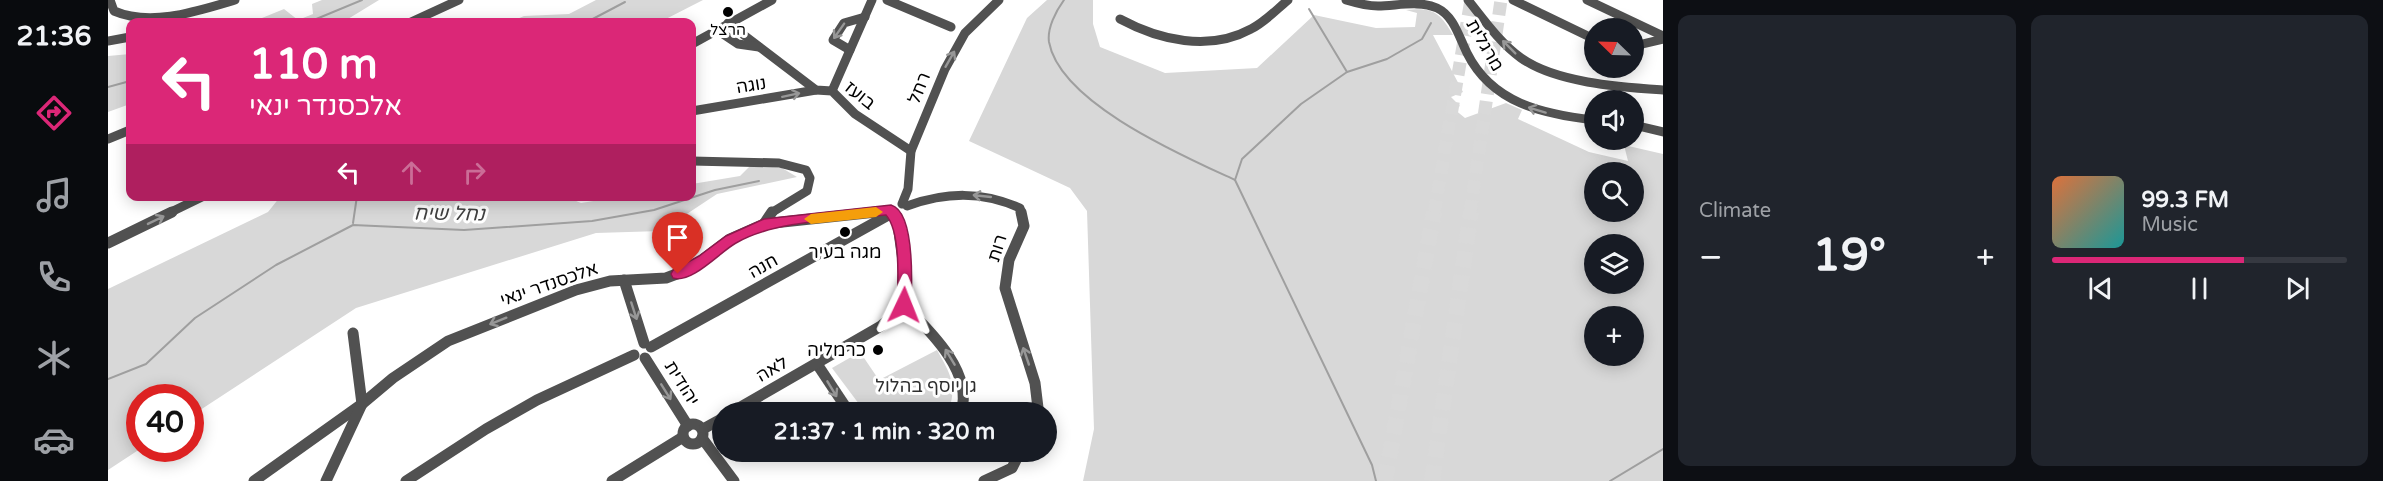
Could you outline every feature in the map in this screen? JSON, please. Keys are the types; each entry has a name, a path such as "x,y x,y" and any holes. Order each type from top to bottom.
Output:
{"street":[{"path":"110,0 111,13 130,18 184,12 235,0"},
{"path":"420,18 459,0"},
{"path":"696,42 772,0"},
{"path":"832,91 872,0"},
{"path":"887,0 951,27"},
{"name":"רחל","path":"904,205 908,189 911,151 945,69 965,33 999,0"},
{"path":"1120,18 1137,30 1188,41 1211,42 1234,37 1250,30 1288,0"},
{"name":"מרגלית","path":"1346,0 1372,6 1418,4 1439,10 1456,27 1480,75 1499,94 1544,112 1584,118"},
{"path":"1468,0 1506,45 1534,66 1556,73 1663,90"},
{"path":"1513,0 1584,34"},
{"path":"1587,0 1663,37"},
{"path":"1601,0 1663,29"},
{"path":"850,50 833,40 844,23 865,17"},
{"name":"בועז","path":"728,23 816,90 832,91 855,114 911,151"},
{"name":"בועז","path":"717,30 738,44 759,47"},
{"path":"1644,45 1663,37"},
{"path":"108,41 126,38"},
{"name":"נוגה","path":"696,110 816,90"},
{"path":"1644,127 1663,132"},
{"path":"108,139 126,132"},
{"path":"696,161 779,163 806,170 810,181 807,192 795,201 773,210 764,224"},
{"name":"רות","path":"904,205 931,197 963,194 1001,198 1020,208 1024,226 1009,260 1005,288 1035,383 1037,402"},
{"path":"108,243 196,201"},
{"name":"חנה","path":"406,481 486,429 537,400 644,351 893,213 908,213 904,205"},
{"path":"893,213 905,276 904,305 946,349 955,364 961,385 962,402"},
{"name":"אלכסנדר ינאי","path":"254,481 362,404 393,378 448,341 576,290 624,280 666,278 690,269 730,239 764,224 893,213"},
{"name":"יהודית","path":"624,280 644,351 686,432"},
{"name":"לאה","path":"750,402 881,326 904,305"},
{"path":"326,481 362,404 353,333"},
{"path":"817,364 842,402"},
{"path":"612,481 686,432 690,443 696,442 712,426"},
{"path":"702,434 734,481"},
{"path":"984,481 1012,468 1015,462"}],"green space":[{"path":"322,0 379,0 350,18 303,18 313,14 312,4"},
{"path":"596,0 703,0 668,18 519,18 569,14"},
{"path":"1047,0 1093,0 1093,24 1100,47 1165,73 1257,68 1314,15 1376,28 1415,27 1417,13 1406,10 1422,9 1434,13 1444,21 1453,35 1433,35 1463,92 1451,97 1460,106 1454,109 1465,118 1506,103 1522,110 1518,119 1589,152 1628,161 1625,150 1644,150 1663,154 1663,481 1083,481 1094,429 1087,211 1070,188 969,141 1027,18"},
{"path":"284,9 295,18 262,18"},
{"path":"126,54 126,105 108,112 108,56"},
{"path":"751,165 782,168 797,177 717,194 661,231 596,233 356,308 204,407 204,384 126,384 126,458 108,470 108,289 268,212 277,201 576,201 581,203 696,201 696,183 740,176"},
{"name":"גן יוסף בהלול","path":"937,350 951,380 951,402 858,402 832,368 860,352 879,380"}],"waterway":[{"path":"319,18 362,0"},
{"path":"1064,0 1049,31 1049,42 1058,64 1075,86 1127,125 1156,142 1235,180"},
{"path":"595,18 625,2"},
{"path":"1309,9 1347,72"},
{"path":"1347,72 1387,59 1422,39 1431,23"},
{"path":"1235,180 1242,159 1301,104 1347,72"},
{"path":"108,87 126,82"},
{"path":"1235,180 1372,465 1376,481"},
{"name":"נחל שיח","path":"696,196 759,181"},
{"path":"353,223 356,201"},
{"name":"נחל שיח","path":"108,379 146,364 195,318 276,265 353,225 464,230 592,221 654,210 681,201"},
{"path":"1610,481 1663,449"}],"tunnel":[{"path":"1434,213 1471,0"},
{"path":"1470,213 1501,0"},
{"path":"1385,481 1434,212"},
{"path":"1432,481 1471,212"}],"slow traffic":[{"path":"811,219 876,212"}],"place":[{"name":"הרצל","path":"728,12"},
{"name":"מגה בעיר","path":"845,232"},
{"name":"כרמליה","path":"878,350"}],"route":[{"path":"678,274 704,260 730,239 764,224 891,210 892,214 897,217 903,249 904,305"}]}
